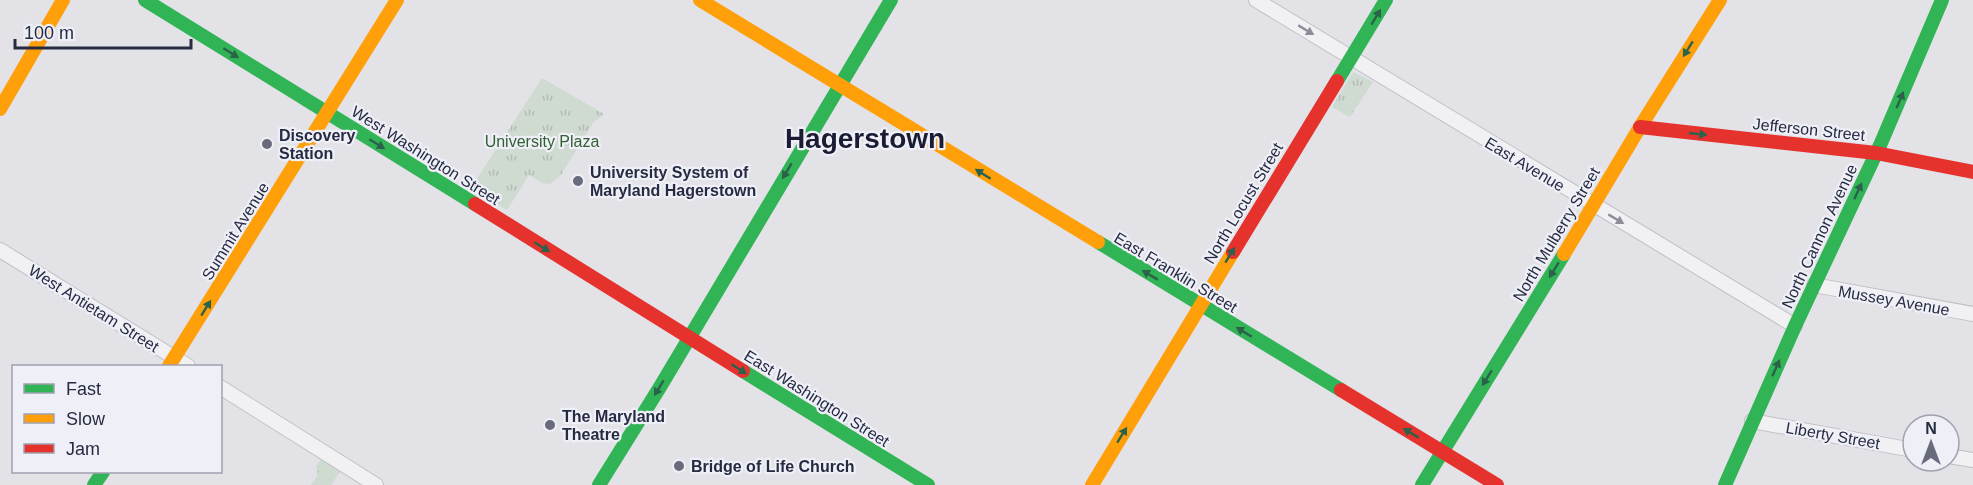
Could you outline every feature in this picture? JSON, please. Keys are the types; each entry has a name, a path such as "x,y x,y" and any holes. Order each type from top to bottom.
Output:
{"main road":[{"path":"0,109 63,0"},
{"name":"West Washington Street","path":"145,0 689,338"},
{"name":"Summit Avenue","path":"171,362 397,0"},
{"name":"East Franklin Street","path":"700,0 1497,485"},
{"path":"599,485 891,0"},
{"name":"North Locust Street","path":"1092,485 1386,0"},
{"name":"North Mulberry Street","path":"1422,485 1720,0"},
{"name":"North Cannon Avenue","path":"1725,485 1795,326 1876,153 1942,0"},
{"name":"Jefferson Street","path":"1640,127 1876,153 1973,172"},
{"name":"East Washington Street","path":"689,338 928,485"}],"street":[{"name":"East Avenue","path":"1256,0 1795,326"},
{"name":"West Antietam Street","path":"0,250 171,362"},
{"name":"Mussey Avenue","path":"1814,285 1973,314"},
{"path":"222,388 376,485"},
{"name":"Liberty Street","path":"1752,421 1901,448"}],"green space":[{"path":"1353,72 1373,82 1350,117 1332,107"},
{"name":"University Plaza","path":"542,78 604,114 593,123 561,175 550,184 542,183 529,175 507,210 471,188"},
{"path":"323,457 342,469 331,485 311,485 318,475 316,466"}],"traffic: fast":[{"path":"145,0 475,204"},
{"path":"599,485 891,0"},
{"path":"1337,81 1386,0"},
{"path":"1725,485 1795,326 1881,143 1942,0"},
{"path":"1098,242 1341,390"},
{"path":"1422,485 1564,254"},
{"path":"743,371 928,485"},
{"path":"94,485 102,473"}],"traffic: slow":[{"path":"0,109 63,0"},
{"path":"170,365 397,0"},
{"path":"700,0 1098,242"},
{"path":"1564,254 1720,0"},
{"path":"1092,485 1233,252"}],"traffic: jam":[{"path":"1233,252 1337,81"},
{"path":"1640,127 1876,153 1973,172"},
{"path":"475,204 743,371"},
{"path":"1341,390 1497,485"}],"place":[{"name":"Discovery Station","path":"267,144"},
{"name":"University System of Maryland Hagerstown","path":"578,181"},
{"name":"The Maryland Theatre","path":"550,425"},
{"name":"Bridge of Life Church","path":"679,466"}],"district":[{"name":"Hagerstown","path":"865,138"}]}
